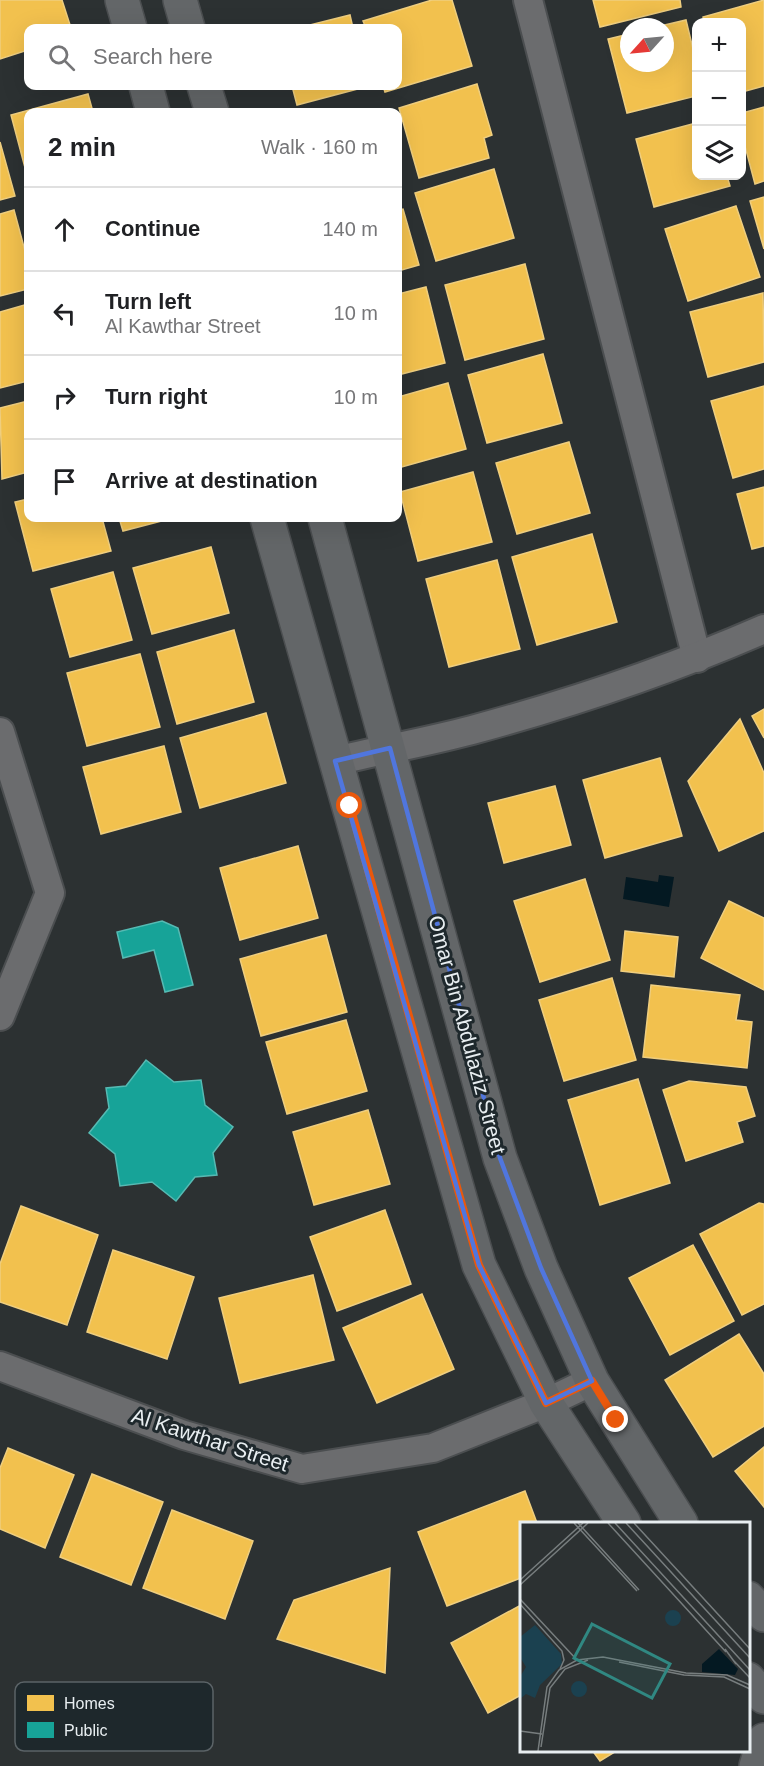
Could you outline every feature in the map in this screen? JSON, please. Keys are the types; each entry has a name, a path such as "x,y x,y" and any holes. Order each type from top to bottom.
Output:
{"street":[{"path":"122,0 129,24"},
{"path":"180,0 187,24"},
{"path":"528,0 697,658"},
{"path":"147,90 152,108"},
{"path":"205,90 211,108"},
{"path":"268,522 479,1265 546,1403 623,1522"},
{"name":"Omar Bin Abdulaziz Street","path":"327,522 500,1158 541,1268 592,1381 680,1522"},
{"path":"335,761 469,731 546,710 697,658 764,629"},
{"path":"0,732 50,893 0,1016"},
{"name":"Al Kawthar Street","path":"0,1366 184,1435 302,1468 434,1448 546,1403 592,1381"},
{"path":"749,1600 764,1615"},
{"path":"749,1681 764,1697"},
{"path":"756,1766 764,1740"}],"highlighted area":[{"path":"390,748 500,1158 541,1268 592,1381 546,1403 479,1265 335,761"}],"water":[{"path":"659,875 674,877 669,907 623,899 626,877 658,882"}],"building: Homes":[{"path":"0,0 62,0 70,24 24,24 24,51 0,59"},
{"path":"432,0 452,0 472,66 402,87 402,24 364,24 363,21"},
{"path":"593,0 680,0 681,7 636,18 620,18 620,22 600,27"},
{"path":"764,0 764,86 746,91 746,18 703,17"},
{"path":"350,15 352,24 314,24"},
{"path":"686,20 692,45 692,97 627,113 608,39 620,36 620,72 674,72 674,23"},
{"path":"477,84 492,135 484,138 489,158 419,178 402,118 402,108 399,108"},
{"path":"293,90 354,90 297,105"},
{"path":"88,94 92,108 37,108"},
{"path":"764,107 764,181 755,184 746,150 746,112"},
{"path":"24,111 24,164 11,115"},
{"path":"692,124 692,180 728,180 730,186 654,207 636,139"},
{"path":"0,142 15,196 0,200"},
{"path":"494,169 514,238 436,261 415,193"},
{"path":"764,197 764,249 750,201"},
{"path":"736,206 760,277 688,301 665,229"},
{"path":"402,209 419,265 402,270"},
{"path":"14,210 24,247 24,290 0,296 0,214"},
{"path":"525,264 544,339 465,360 445,285"},
{"path":"426,287 445,363 402,374 402,293"},
{"path":"763,293 764,362 708,377 690,312"},
{"path":"24,305 24,382 0,388 0,312"},
{"path":"543,354 562,423 487,443 468,375"},
{"path":"448,383 466,449 402,467 402,396"},
{"path":"764,386 764,469 733,478 711,401"},
{"path":"24,402 24,473 2,479 0,408"},
{"path":"569,442 590,513 517,534 496,463"},
{"path":"473,472 492,542 418,561 402,500 402,491"},
{"path":"764,487 764,546 752,549 737,494"},
{"path":"24,500 24,522 103,522 111,551 33,571 15,502"},
{"path":"120,522 158,522 123,531"},
{"path":"592,534 617,622 537,645 512,557"},
{"path":"211,547 229,613 152,634 133,568"},
{"path":"497,560 520,649 449,667 426,579"},
{"path":"113,572 132,640 70,657 51,589"},
{"path":"234,630 254,702 177,724 157,652"},
{"path":"140,654 160,727 87,746 67,673"},
{"path":"764,709 764,738 752,716"},
{"path":"266,713 286,783 200,808 180,738"},
{"path":"740,719 764,773 764,831 719,851 688,781"},
{"path":"164,746 181,812 101,834 83,767"},
{"path":"660,758 682,836 605,858 583,780"},
{"path":"555,786 571,845 504,863 488,803"},
{"path":"298,846 318,918 240,940 220,868"},
{"path":"585,879 610,960 540,982 514,901"},
{"path":"729,901 764,918 764,990 701,958"},
{"path":"625,931 678,937 674,977 621,971"},
{"path":"326,935 347,1012 261,1036 240,959"},
{"path":"612,978 636,1060 564,1081 539,1000"},
{"path":"651,985 740,995 736,1020 752,1022 747,1068 643,1057"},
{"path":"346,1020 367,1091 287,1114 266,1042"},
{"path":"638,1079 670,1183 600,1205 568,1100"},
{"path":"689,1081 746,1087 755,1116 737,1122 743,1142 686,1161 663,1090"},
{"path":"368,1110 390,1184 314,1205 293,1132"},
{"path":"759,1203 764,1204 764,1304 742,1315 700,1234"},
{"path":"21,1206 98,1235 67,1325 0,1302 0,1264"},
{"path":"385,1210 411,1284 337,1311 310,1237"},
{"path":"693,1245 734,1321 670,1355 629,1278"},
{"path":"113,1250 194,1277 167,1359 87,1332"},
{"path":"313,1275 334,1360 240,1383 219,1298"},
{"path":"422,1294 454,1369 377,1403 343,1328"},
{"path":"739,1334 764,1374 764,1426 713,1457 665,1380"},
{"path":"764,1447 764,1507 735,1471"},
{"path":"8,1448 74,1475 45,1548 0,1529 0,1468"},
{"path":"92,1474 163,1502 131,1585 60,1557"},
{"path":"525,1491 537,1522 520,1522 520,1578 447,1606 418,1532"},
{"path":"172,1510 253,1541 225,1619 143,1588"},
{"path":"390,1568 385,1673 277,1639 294,1600"},
{"path":"520,1606 520,1696 488,1713 451,1643"},
{"path":"593,1751 616,1751 600,1761"}],"building: Public":[{"path":"162,921 178,928 193,985 165,992 154,950 123,958 117,932"},
{"path":"146,1060 174,1082 201,1080 205,1105 233,1127 213,1153 217,1175 195,1177 176,1201 152,1182 120,1186 115,1154 89,1133 109,1108 106,1088 126,1086"}],"route":[{"path":"350,806 479,1265 546,1403 592,1381 616,1420"}]}
